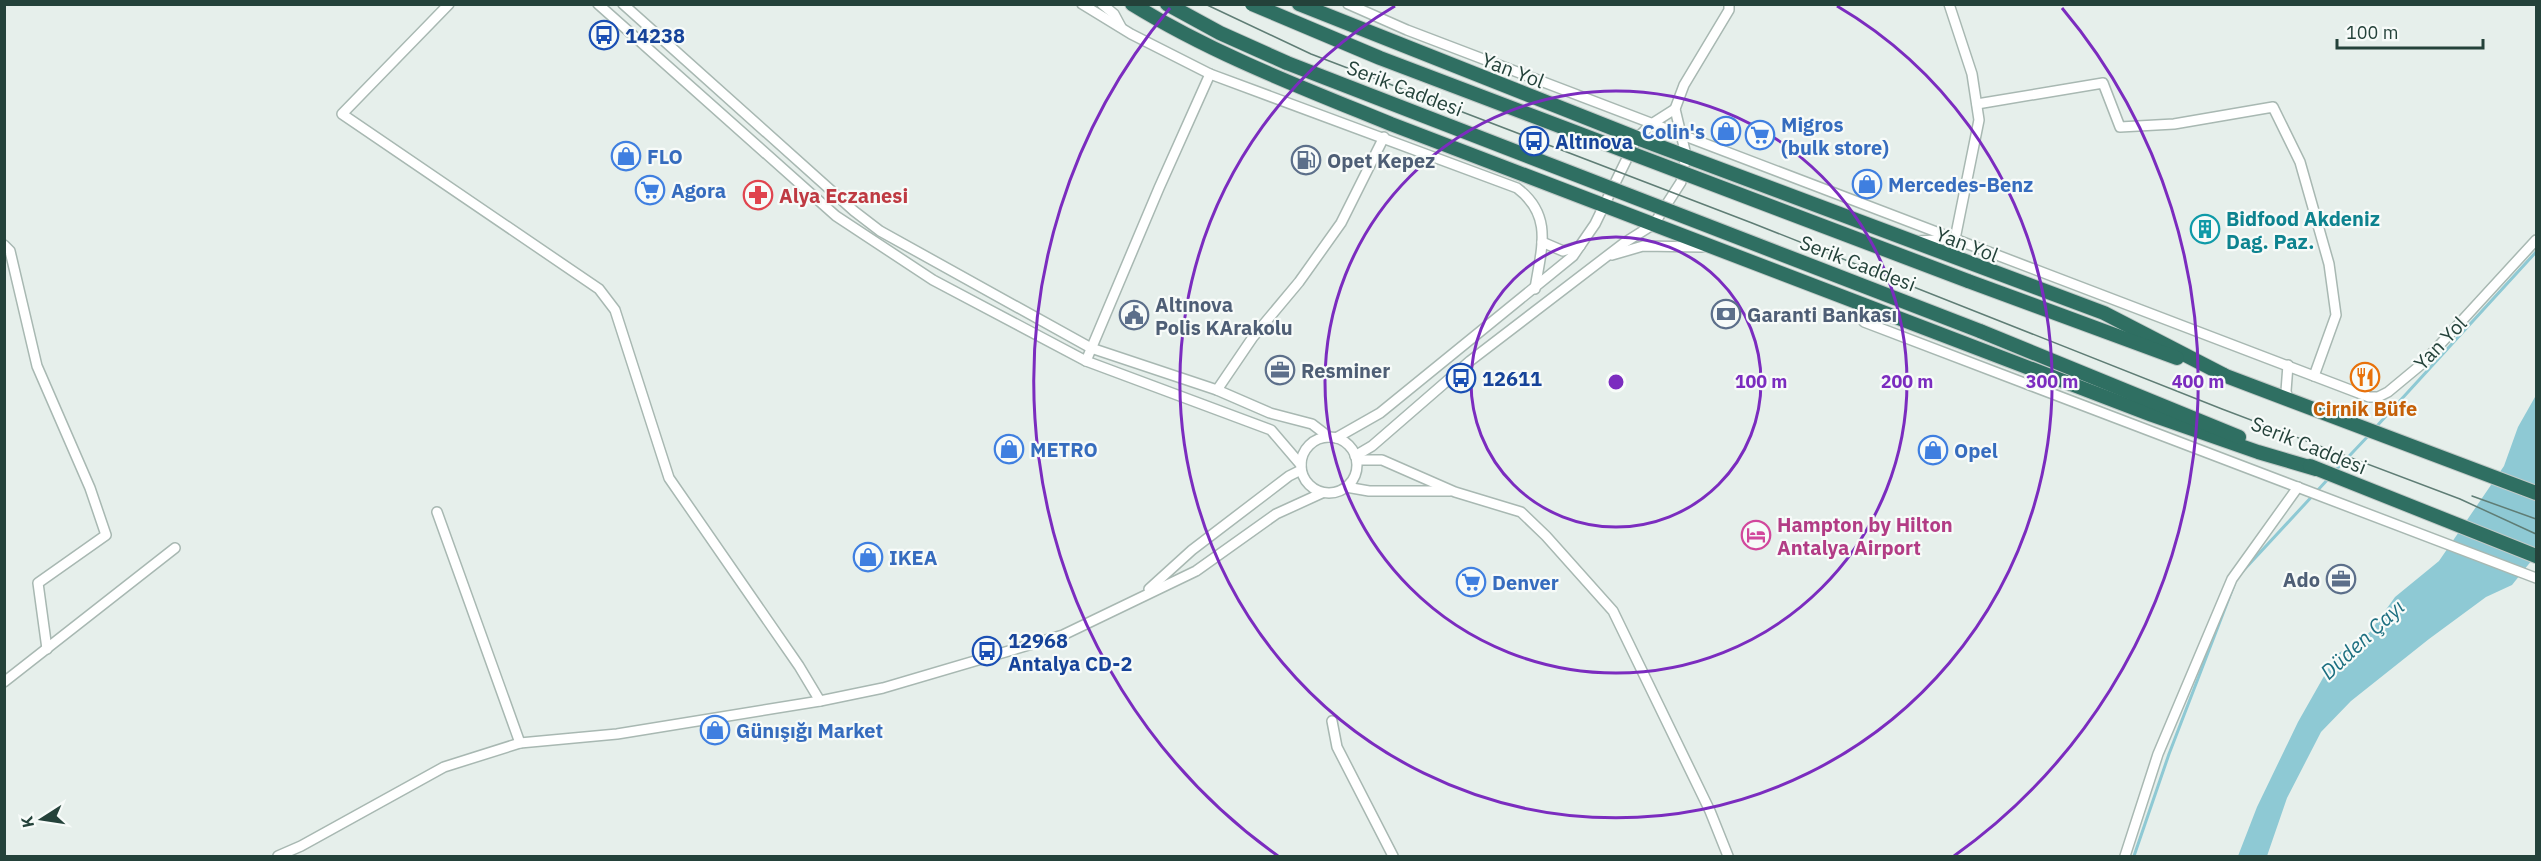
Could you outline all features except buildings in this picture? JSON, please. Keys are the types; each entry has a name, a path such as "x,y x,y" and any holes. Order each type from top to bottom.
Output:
{"highway":[{"path":"1132,4 1174,30 1423,137 2004,360 2230,443 2316,469"},
{"name":"Serik Caddesi","path":"1167,4 1220,33 1287,63 1980,331 2351,484 2536,556"},
{"name":"Serik Caddesi","path":"1252,4 1380,58 2536,494"},
{"path":"1299,4 1637,138 2104,313 2224,375"}],"street":[{"path":"449,4 342,114 599,289 615,310 669,478 799,666 820,701"},
{"path":"598,4 836,216 933,280 1086,361 1271,430 1301,467 1305,480 1312,488 1322,493"},
{"path":"278,856 301,846 444,767 520,743 617,734 820,701 883,688 1063,635 1196,570 1276,514 1322,493 1335,493 1346,488 1355,475 1356,458 1348,445 1312,424 1270,413 1217,390 1091,348 880,231 854,211 623,4"},
{"path":"1082,4 1131,34 1210,74 1517,188 1531,199 1539,213 1542,242 1535,290"},
{"path":"1102,4 1114,14 1122,28"},
{"name":"Yan Yol","path":"1348,4 1407,30 2369,397 2378,397 2388,392 2423,363 2536,240"},
{"path":"1356,458 1470,361 1607,256 1654,224 1682,182 1686,155 1675,109 1684,85 1729,10 1729,4"},
{"path":"1914,241 1955,239 1979,120 1972,74 1949,4"},
{"path":"1086,361 1210,74"},
{"path":"1977,104 2103,83 2120,127 2174,124 2273,106 2300,162 2329,264 2336,315 2314,376"},
{"path":"1140,596 1192,550 1301,467 1306,449 1320,439 1333,438 1380,413 1535,290 1573,256 1595,224 1637,138 1653,123 1675,109"},
{"path":"1217,390 1253,337 1299,282 1341,223 1384,137"},
{"path":"1384,137 1423,137"},
{"path":"1542,242 1563,251 1580,246"},
{"path":"4,245 10,251 37,366 90,488 106,535 38,583 47,649"},
{"path":"1607,256 1643,246 1716,248"},
{"path":"2023,265 2042,290"},
{"path":"1857,303 1862,322 2536,578"},
{"path":"2288,365 2286,391 2288,400"},
{"path":"2224,460 2230,443"},
{"path":"2250,469 2258,452"},
{"path":"1356,458 1382,460 1455,492 1521,512 1546,536 1613,611 1710,811 1728,856"},
{"path":"2125,856 2158,754 2232,579 2298,487"},
{"path":"1346,488 1369,491 1455,492"},
{"path":"437,512 520,743"},
{"path":"4,682 175,548"},
{"path":"1332,721 1337,747 1393,856"}],"water":[{"name":"Düden Çayı","path":"2535,397 2536,555 2512,585 2486,597 2351,701 2321,732 2287,798 2267,856 2238,856 2257,807 2298,722 2336,655 2370,632 2395,597 2439,561 2504,466 2518,427"}],"waterway":[{"path":"2376,427 2536,252"},
{"path":"2335,471 2370,434"},
{"path":"2242,572 2329,478"},
{"path":"2134,856 2169,754 2234,585"}],"tram line":[{"path":"1205,4 1311,54 1752,223 2222,409 2460,499 2536,534"},
{"path":"2472,496 2536,519"}],"place":[{"name":"14238","path":"604,35"},
{"name":"Colin's","path":"1726,131"},
{"name":"Migros (bulk store)","path":"1760,135"},
{"name":"Altınova","path":"1534,141"},
{"name":"FLO","path":"626,156"},
{"name":"Opet Kepez","path":"1306,160"},
{"name":"Mercedes-Benz","path":"1867,184"},
{"name":"Agora","path":"650,190"},
{"name":"Alya Eczanesi","path":"758,195"},
{"name":"Bidfood Akdeniz Dag. Paz.","path":"2205,229"},
{"name":"Garanti Bankası","path":"1726,314"},
{"name":"Altınova Polis KArakolu","path":"1134,315"},
{"name":"Resminer","path":"1280,370"},
{"name":"Cirnik Büfe","path":"2365,377"},
{"name":"12611","path":"1461,378"},
{"name":"METRO","path":"1009,449"},
{"name":"Opel","path":"1933,450"},
{"name":"Hampton by Hilton Antalya Airport","path":"1756,535"},
{"name":"IKEA","path":"868,557"},
{"name":"Ado","path":"2341,579"},
{"name":"Denver","path":"1471,582"},
{"name":"12968 Antalya CD-2","path":"987,651"},
{"name":"Günışığı Market","path":"715,730"}]}
